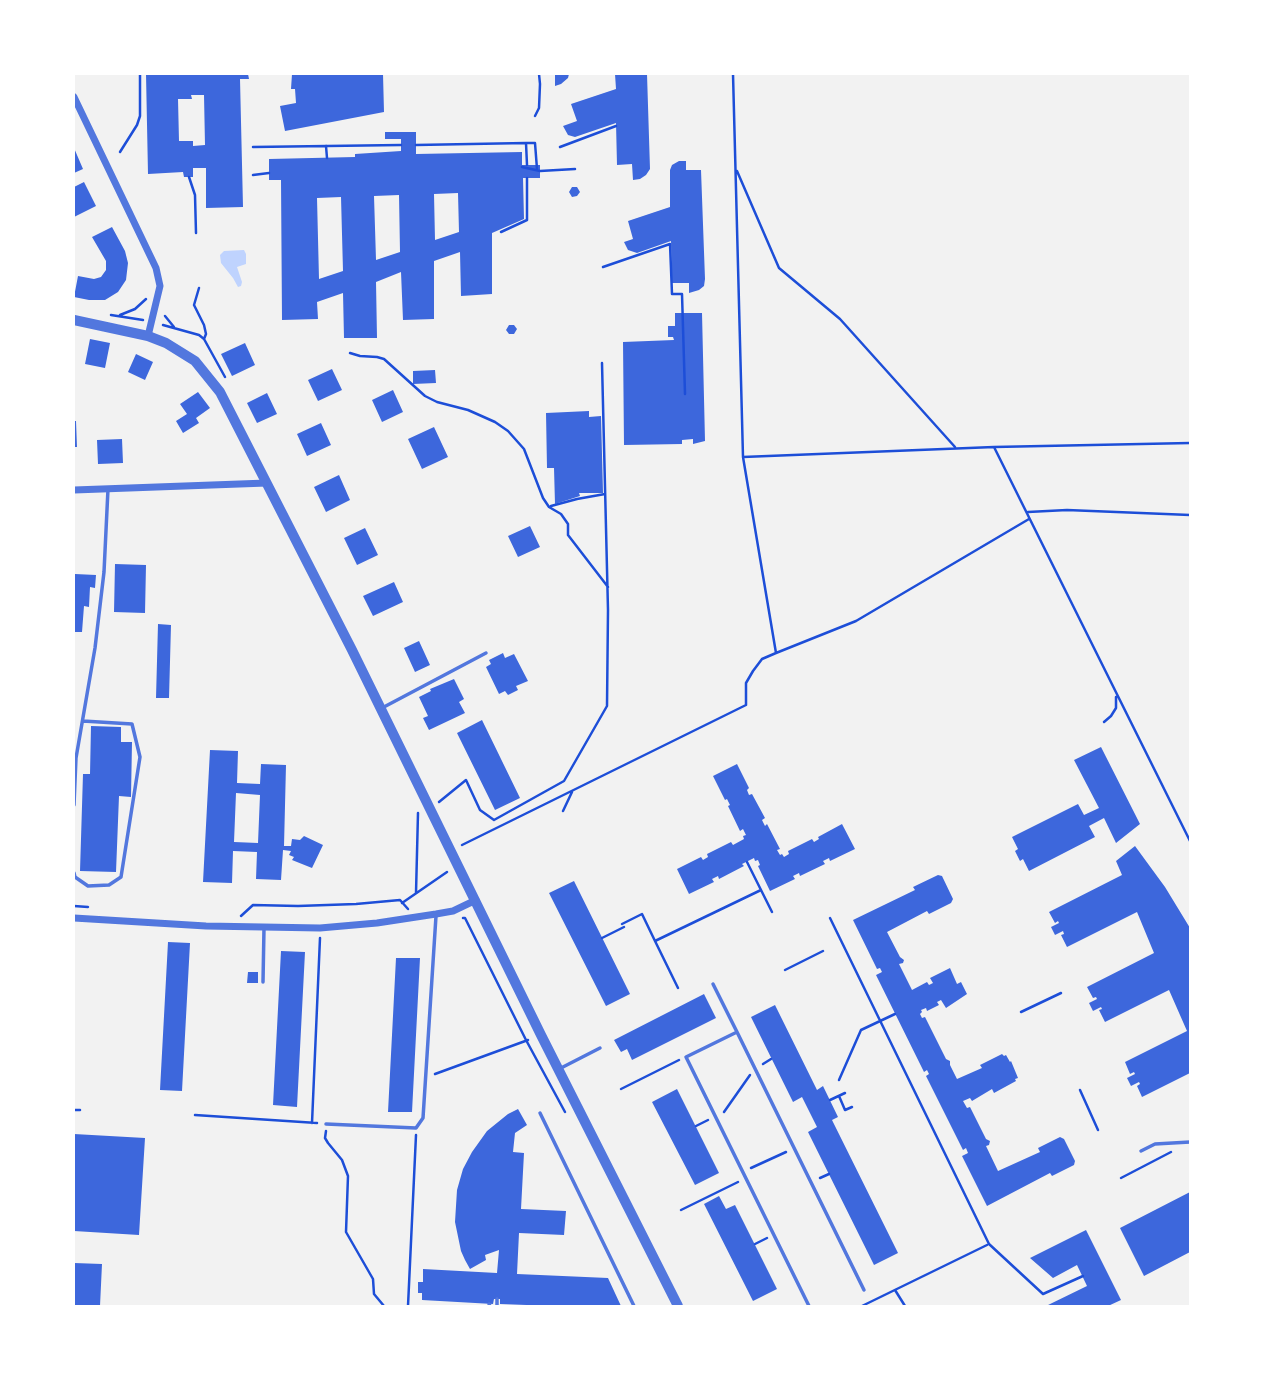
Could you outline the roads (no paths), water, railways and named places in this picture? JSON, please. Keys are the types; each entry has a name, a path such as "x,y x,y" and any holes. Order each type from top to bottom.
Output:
{"street":[{"path":"74,97 147,246 157,272 160,286 148,335"},
{"path":"74,320 148,335 182,352 195,361 209,377 230,408 678,1307"},
{"path":"74,490 267,483"},
{"path":"74,918 264,928 320,928 377,923 453,911 476,900"}],"lane":[{"path":"74,805 75,758 95,648 104,572 108,489"},
{"path":"380,709 486,653"},
{"path":"74,873 75,877 88,886 109,885 121,877 141,757 132,724 83,721"},
{"path":"326,1124 416,1128 423,1118 436,914"},
{"path":"263,982 264,928"},
{"path":"713,984 863,1290"},
{"path":"737,1032 685,1057 809,1307"},
{"path":"559,1069 600,1048"},
{"path":"540,1113 634,1307"},
{"path":"1141,1151 1155,1144 1191,1142"},
{"path":"497,1299 497,1307"}],"water":[{"path":"244,250 246,254 246,264 237,267 241,286 238,287 221,263 220,255 224,251"}]}
